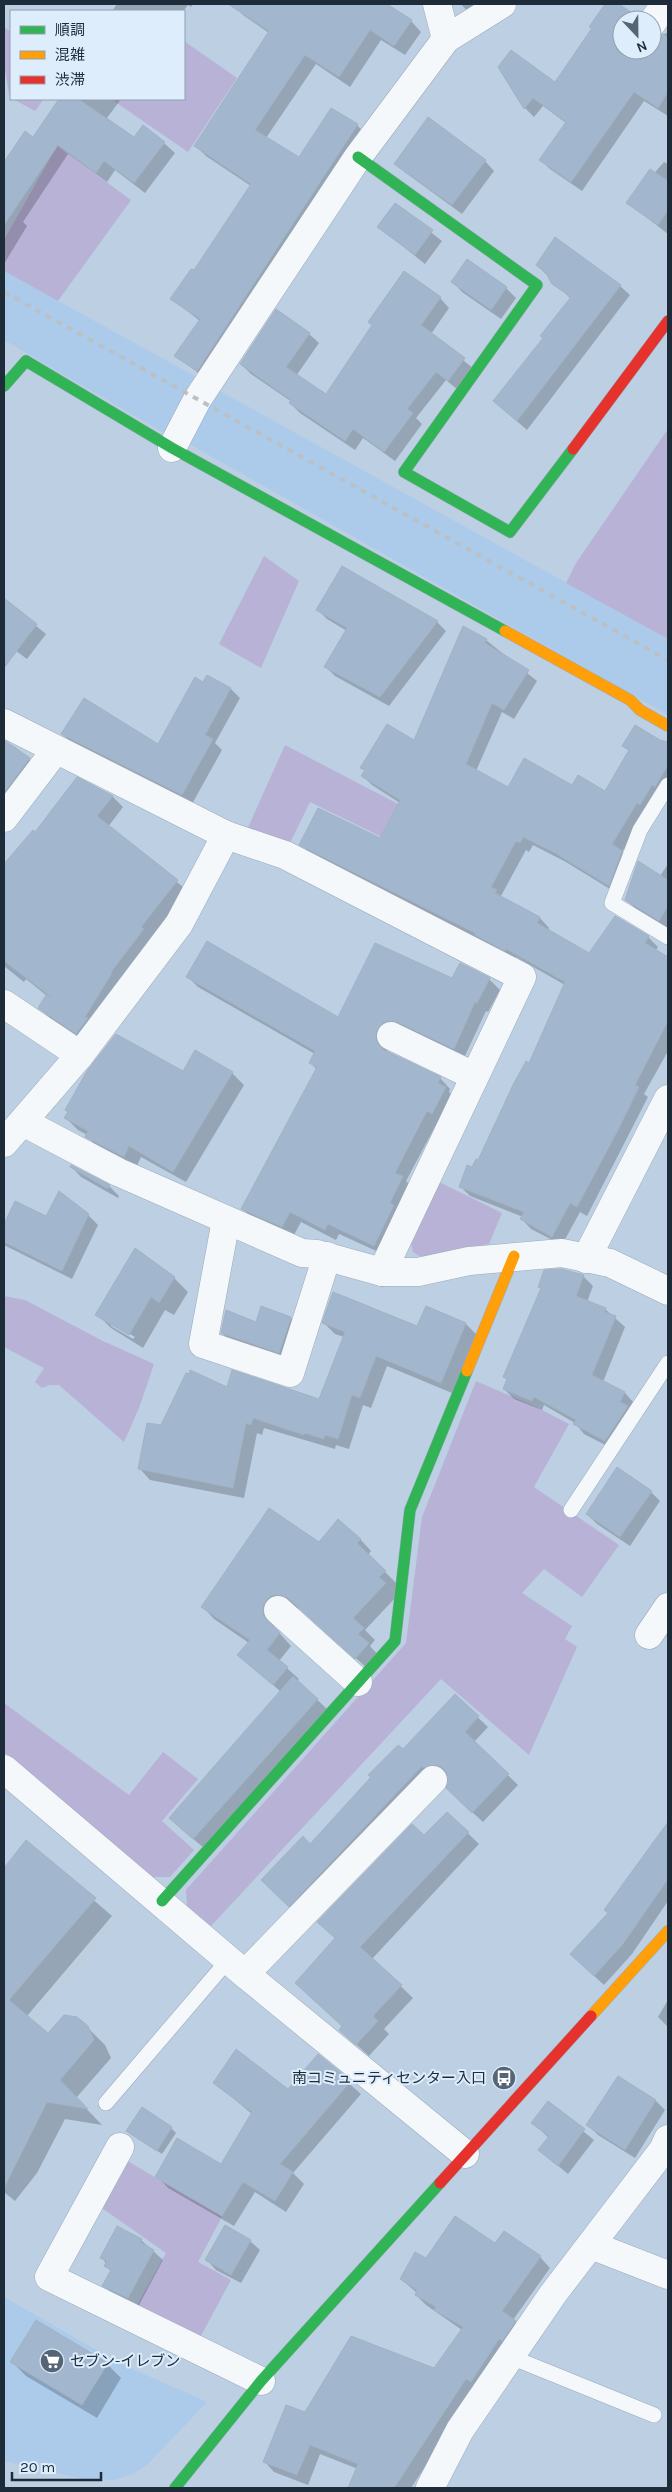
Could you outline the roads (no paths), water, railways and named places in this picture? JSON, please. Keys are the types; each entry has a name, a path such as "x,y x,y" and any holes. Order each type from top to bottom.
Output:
{"street":[{"path":"437,4 446,39"},
{"path":"172,448 197,400 358,157 446,39 502,4"},
{"path":"358,157 537,285 404,472 510,532 668,321"},
{"path":"4,386 26,361 172,448 630,700 640,710 668,726"},
{"path":"4,723 55,751 226,835 285,855 522,977 382,1272"},
{"path":"4,818 55,751"},
{"path":"4,1143 80,1055 179,924 226,835"},
{"path":"4,1004 80,1055"},
{"path":"391,1036 474,1076"},
{"path":"586,1259 668,1099"},
{"path":"22,1122 118,1172 302,1253 327,1256 382,1272 418,1272 469,1261 562,1253 610,1263 668,1292"},
{"path":"226,1220 203,1344 290,1373 327,1256"},
{"path":"152,1894 358,1682 395,1641 410,1510 514,1256"},
{"path":"649,1636 668,1607"},
{"path":"278,1610 358,1682"},
{"path":"4,1769 237,1966 465,2154"},
{"path":"237,1966 434,1780"},
{"path":"175,2488 260,2381 465,2154 667,1935"},
{"path":"430,2488 460,2430 553,2294 663,2150 668,2139"},
{"path":"120,2147 49,2276 260,2381"},
{"path":"591,2245 668,2275"}],"lane":[{"path":"668,785 640,830 612,903 668,937"},
{"path":"571,1510 668,1363"},
{"path":"106,2103 237,1966"},
{"path":"511,2357 654,2415"}],"railway":[{"path":"4,292 668,660"}],"place":[{"name":"南コミュニティセンター入口","path":"504,2078"},
{"name":"セブン-イレブン","path":"52,2361"}]}
